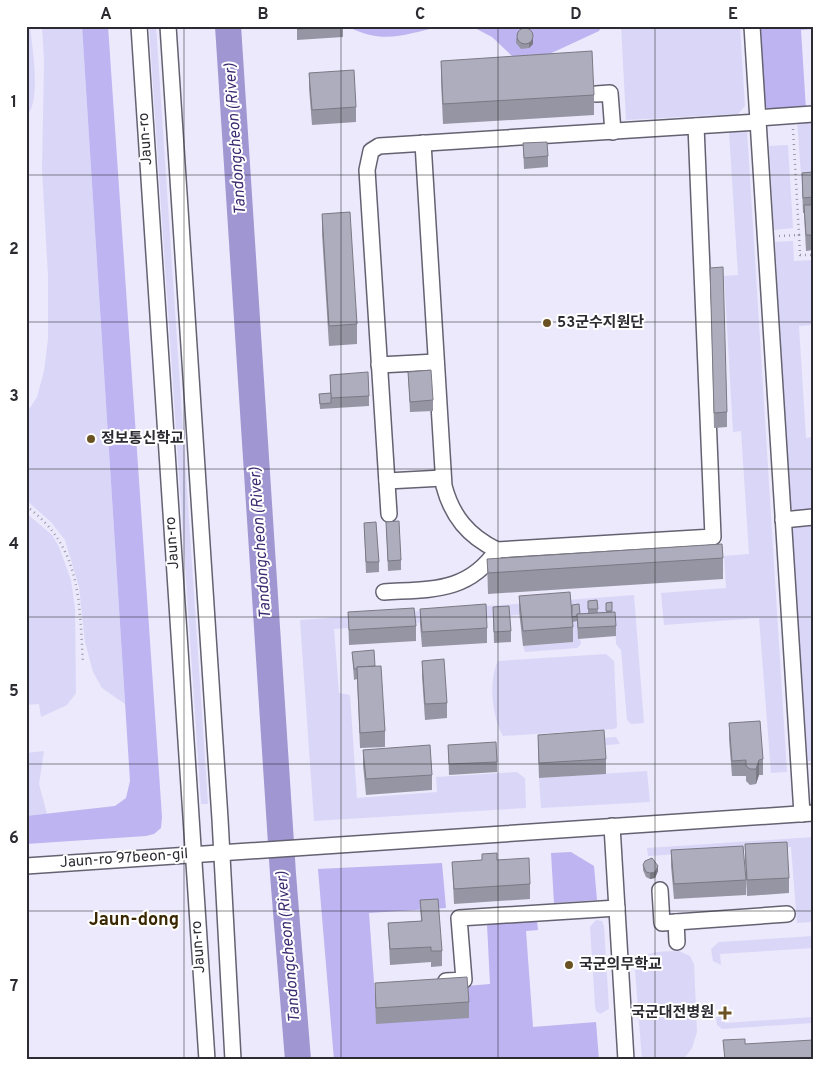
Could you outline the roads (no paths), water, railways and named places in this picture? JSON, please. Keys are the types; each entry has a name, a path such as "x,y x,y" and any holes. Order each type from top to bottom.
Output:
{"street":[{"name":"Jaun-ro","path":"139,26 207,1060"},
{"name":"Jaun-ro","path":"168,26 222,853 233,1060"},
{"path":"752,26 783,520 807,813"},
{"path":"596,94 610,93 614,132"},
{"path":"389,514 368,159 371,151 379,146 696,126 813,114"},
{"path":"423,143 443,478 447,498 458,521 480,542 497,550 713,538 696,126"},
{"path":"379,365 436,362"},
{"path":"387,482 443,478"},
{"path":"783,520 813,517"},
{"path":"384,592 443,588 458,584 481,568 497,550"},
{"name":"Jaun-ro 97beon-gil","path":"26,866 807,813"},
{"path":"612,826 626,1060"},
{"path":"660,890 662,923 787,914"},
{"path":"428,982 464,980 459,918 617,908"},
{"path":"676,922 677,942"}],"waterway":[{"name":"Tandongcheon (River)","path":"228,26 283,874 298,1060"}],"place":[{"name":"53군수지원단","path":"547,323"},
{"name":"정보통신학교","path":"91,439"},
{"name":"국군의무학교","path":"569,965"},
{"name":"국군대전병원","path":"725,1013"}],"district":[{"name":"Jaun-dong","path":"134,920"}]}
